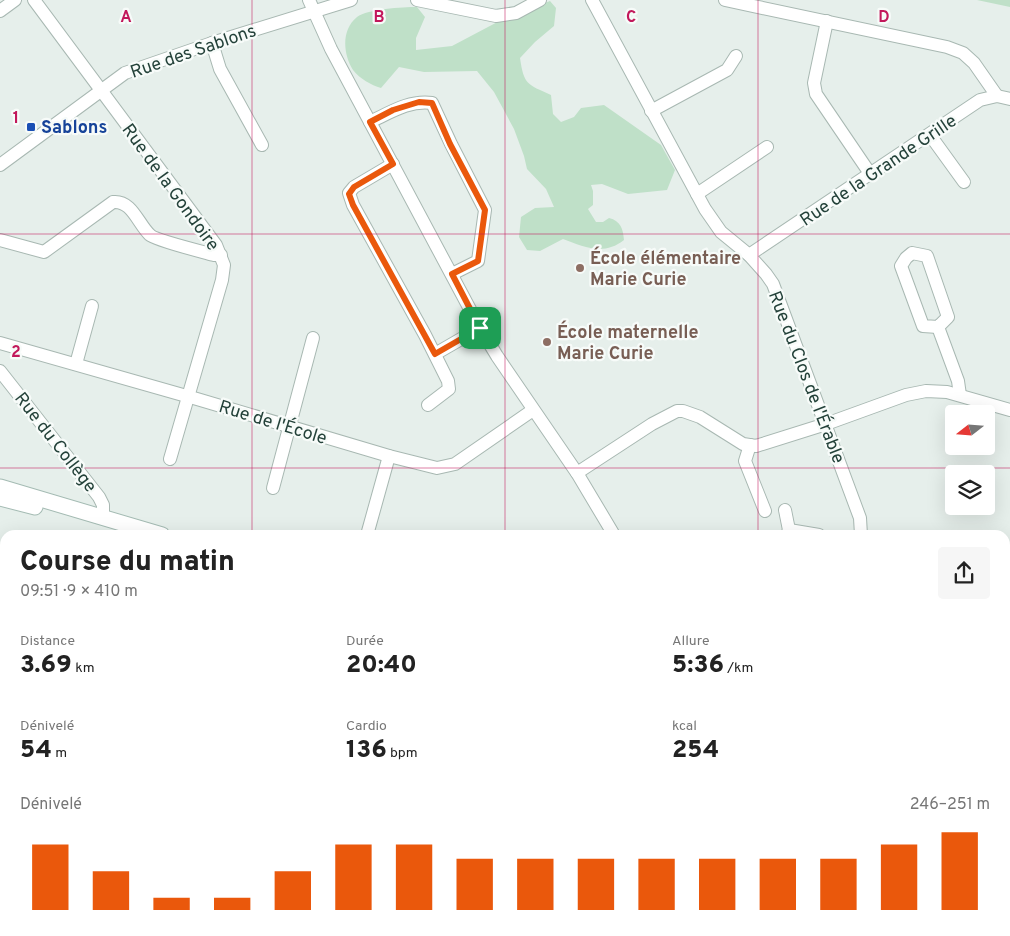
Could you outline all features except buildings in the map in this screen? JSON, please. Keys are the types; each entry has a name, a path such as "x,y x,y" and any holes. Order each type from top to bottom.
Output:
{"main road":[{"path":"0,486 103,516 143,530"},
{"path":"0,498 113,530"}],"street":[{"path":"0,11 15,0"},
{"name":"Rue de la Gondoire","path":"34,0 216,245 224,265 222,280 170,459"},
{"name":"Rue des Sablons","path":"0,165 125,73 311,6 351,0"},
{"path":"417,0 496,16 516,13 540,0"},
{"name":"Rue du Clos de l'Érable","path":"592,0 705,209 721,232 749,256 773,284 860,518 861,530"},
{"path":"725,0 947,47 963,53 974,63 997,96 1010,99"},
{"path":"311,6 331,49 480,328 533,410 577,473 611,530"},
{"path":"827,21 814,83 816,94 871,175"},
{"path":"212,43 220,69 262,145"},
{"path":"651,111 727,70 736,56"},
{"name":"Rue de la Grande Grille","path":"749,256 980,100 997,96"},
{"path":"370,122 393,110 419,102 432,103 450,144 485,210 478,261 452,274"},
{"path":"930,135 964,182"},
{"path":"698,194 767,147"},
{"path":"393,164 354,187 349,194 350,201 448,381 448,389 428,405"},
{"path":"0,240 44,252 114,202 120,201 128,206 150,236 214,255 221,255"},
{"path":"912,253 927,256 930,264 948,316 938,327 924,326 902,266 906,258 912,253"},
{"path":"76,364 92,306"},
{"path":"938,327 958,381 960,395"},
{"path":"435,354 480,328"},
{"path":"273,488 313,338"},
{"name":"Rue de l'École","path":"0,343 431,467 448,467 461,460 533,410"},
{"name":"Rue du Collège","path":"0,371 99,497 103,505 103,516"},
{"path":"577,473 652,424 677,412 700,417 743,444 756,446 826,424 906,395 938,390 1010,410"},
{"path":"750,445 745,461 765,510"},
{"path":"368,530 389,456"},
{"path":"785,510 788,530"}],"green space":[{"path":"977,0 1010,0 1010,7"},
{"path":"550,1 556,8 554,26 520,58 525,79 532,86 551,95 553,114 561,122 574,117 581,108 604,105 661,145 675,170 667,190 628,194 602,184 591,185 593,205 588,209 596,222 603,222 609,218 619,223 622,229 624,240 609,248 586,247 563,239 540,251 527,250 519,237 521,217 535,208 554,207 546,189 527,169 514,129 494,92 477,71 424,72 399,67 381,88 359,76 353,70 347,57 345,42 348,29 357,17 369,12 417,7 425,17 416,38 416,50 452,46 505,18"}],"place":[{"name":"Sablons","path":"31,127"},
{"name":"École élémentaire Marie Curie","path":"580,268"},
{"name":"École maternelle Marie Curie","path":"547,342"}],"route":[{"path":"419,102 432,103 443,124 450,144 485,210 478,261 452,274 480,328 435,354 350,201 349,194 354,187 393,164 370,122 393,110 419,102"}]}
